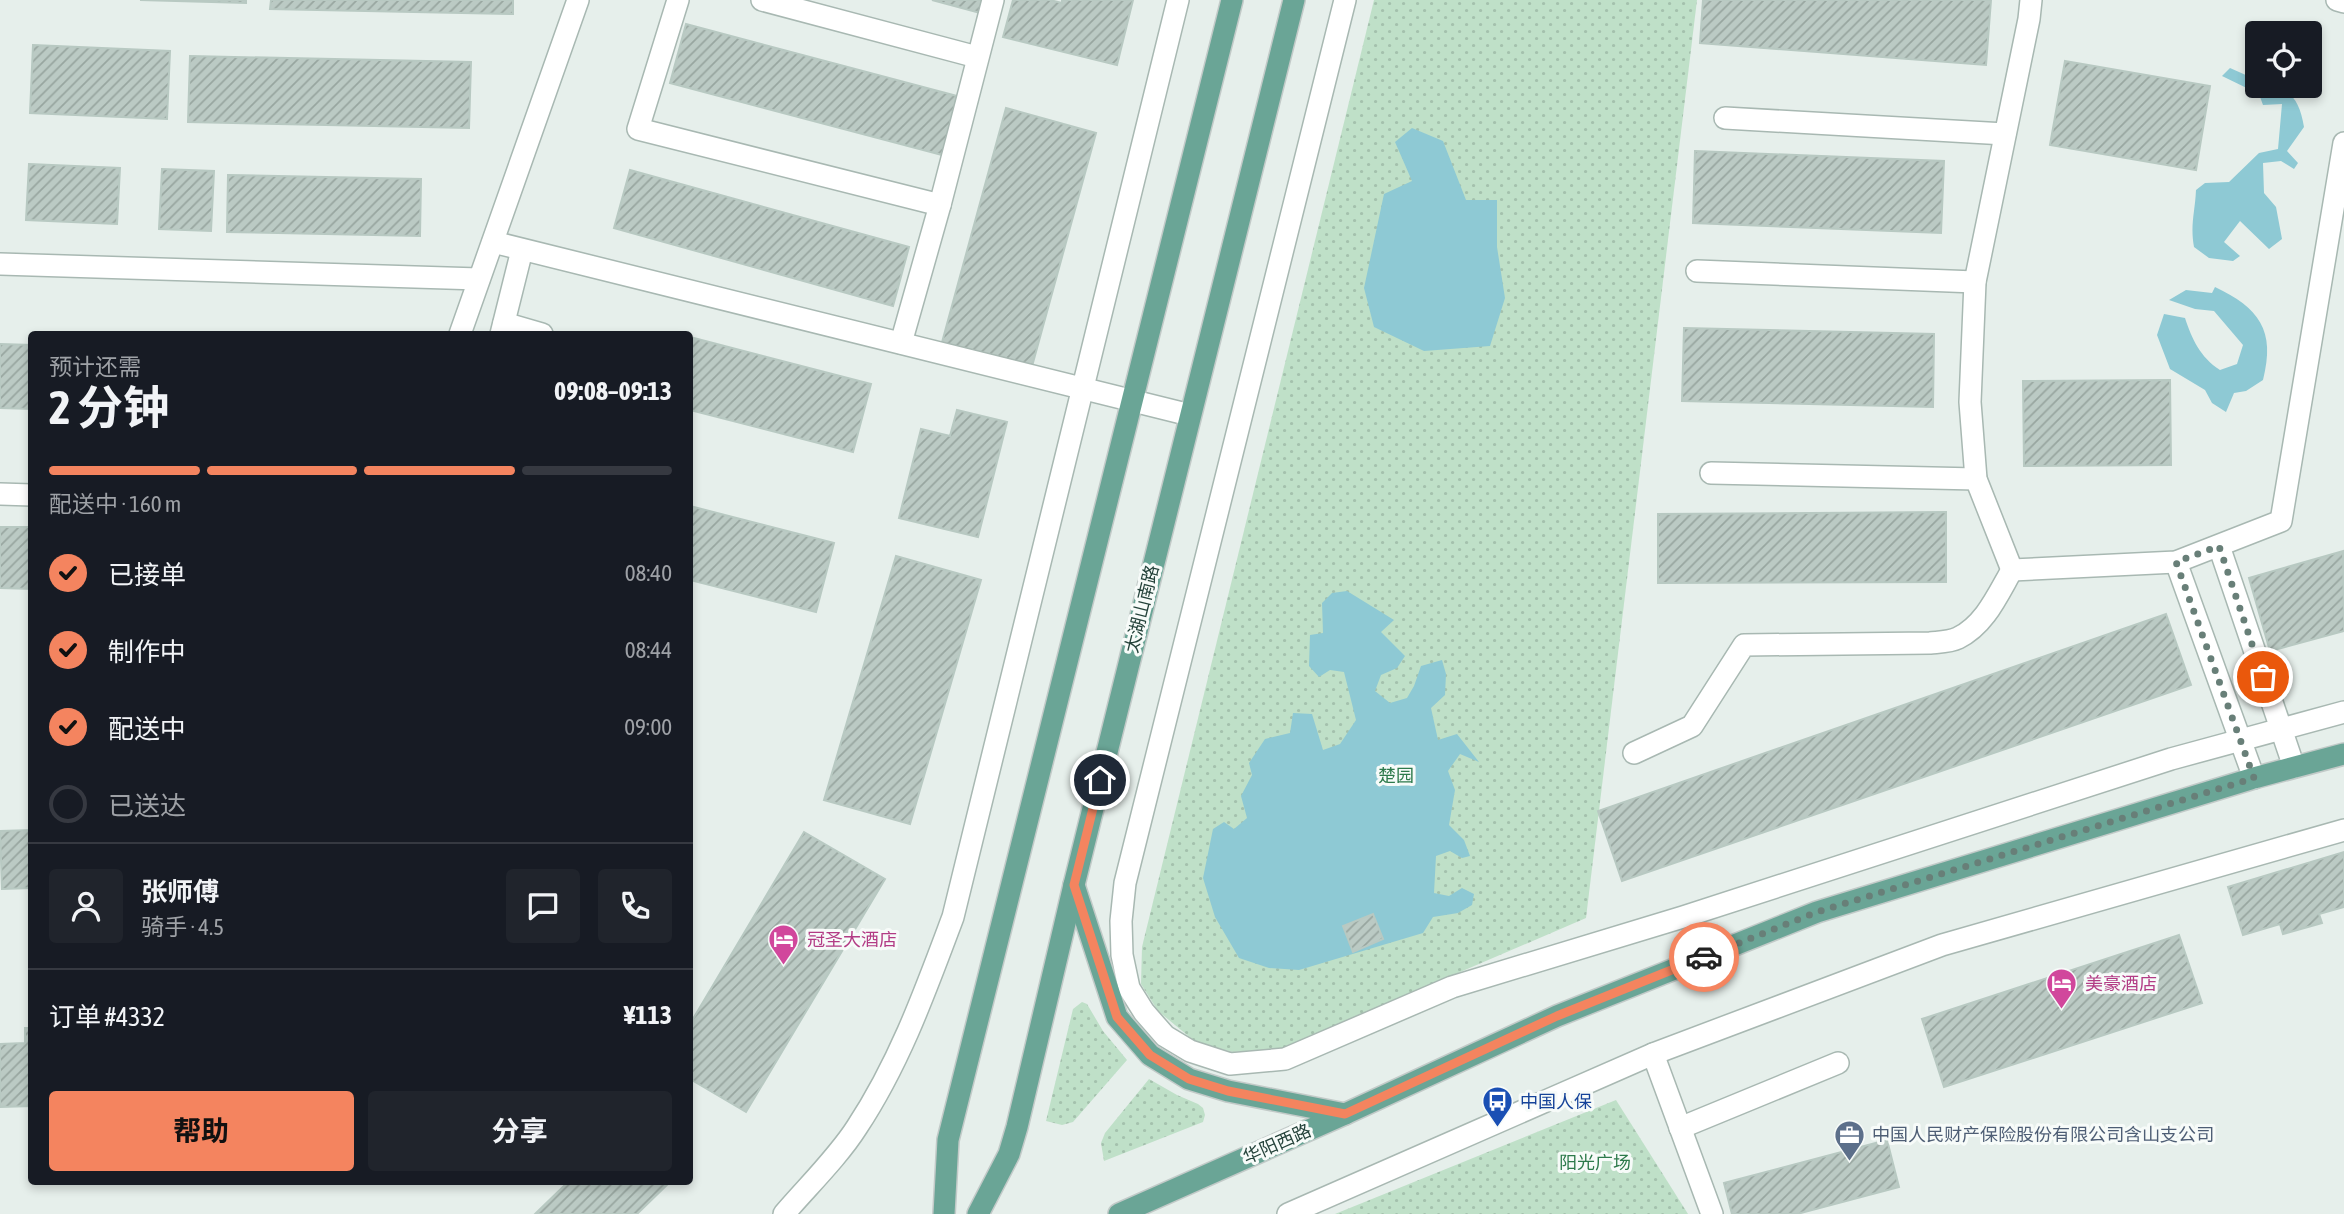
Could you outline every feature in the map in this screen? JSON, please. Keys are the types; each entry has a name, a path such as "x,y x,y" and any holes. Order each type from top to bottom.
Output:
{"main road":[{"path":"944,1214 948,1140 1232,0"},
{"name":"太湖山南路","path":"978,1214 1009,1154 1294,0"},
{"name":"华阳西路","path":"1119,1214 1557,1016 1817,912 2254,778 2344,754"},
{"path":"1074,885 1117,1017 1150,1055 1189,1079 1228,1091 1345,1114"}],"street":[{"path":"461,331 578,0"},
{"path":"678,0 638,129 940,205"},
{"path":"762,0 977,57"},
{"path":"901,343 993,0"},
{"path":"784,1214 856,1129 893,1065 924,996 953,916 1178,0"},
{"path":"1345,0 1125,883 1121,921 1122,955 1129,989 1144,1013 1165,1036 1190,1051 1230,1064 1285,1059 1452,987 1697,912 2171,759 2344,712"},
{"path":"2012,570 1976,479 1970,402 1975,282 2031,0"},
{"path":"2337,0 2344,2"},
{"path":"1725,118 2005,134"},
{"path":"2012,570 2176,562 2281,521 2334,259 2344,143"},
{"path":"493,243 1190,415"},
{"path":"502,329 522,250"},
{"path":"0,264 479,279"},
{"path":"1697,271 1975,282"},
{"path":"1711,473 1976,479"},
{"path":"0,494 28,495"},
{"path":"2219,546 2294,767"},
{"path":"2176,562 2254,778"},
{"path":"1634,753 1692,726 1744,645 1930,643 1957,639 1975,626 1990,608 2012,570"},
{"path":"1289,1214 1653,1054 1941,945 2344,830"},
{"path":"1653,1054 1712,1214"},
{"path":"1680,1128 1839,1063"}],"green space":[{"name":"楚园","path":"1374,0 1697,0 1586,918 1281,1049 1233,1052 1198,1044 1158,1011 1141,984 1142,947"},
{"path":"1082,1002 1087,1004 1103,1031 1127,1060 1073,1122 1062,1125 1046,1121 1073,1009"},
{"path":"1149,1079 1198,1104 1205,1115 1203,1122 1104,1161 1101,1143 1105,1133"},
{"name":"阳光广场","path":"1616,1100 1688,1214 1335,1214"}],"water":[{"path":"2230,68 2245,75 2245,87 2222,76"},
{"path":"2260,98 2293,98 2304,127 2287,151 2298,163 2294,169 2281,161 2263,163 2264,193 2276,207 2282,239 2269,249 2240,221 2224,242 2240,256 2233,261 2209,258 2194,247 2196,190 2205,183 2229,182 2259,153 2278,149 2282,104 2263,105"},
{"path":"1412,128 1443,141 1466,200 1497,200 1497,247 1505,298 1490,346 1424,351 1374,327 1364,288 1384,194 1412,181 1395,142"},
{"path":"2215,287 2253,312 2265,334 2267,347 2263,380 2246,391 2234,393 2226,412 2212,403 2205,390 2170,369 2157,335 2164,314 2185,318 2198,347 2213,365 2220,370 2237,364 2243,345 2214,311 2195,309 2169,300 2186,290 2212,293"},
{"path":"1347,591 1394,620 1381,632 1405,656 1397,668 1381,675 1375,691 1390,703 1407,698 1421,666 1442,660 1446,674 1445,695 1431,708 1438,740 1457,734 1479,762 1460,754 1448,771 1455,790 1449,825 1464,840 1470,856 1462,858 1450,851 1436,856 1434,893 1449,896 1462,888 1474,894 1472,905 1458,913 1433,917 1423,933 1299,970 1269,968 1239,958 1215,917 1203,878 1213,829 1224,822 1234,829 1247,818 1241,796 1252,775 1249,763 1265,739 1290,733 1293,713 1312,714 1323,750 1340,744 1356,720 1344,672 1330,670 1319,677 1309,666 1310,635 1323,633 1322,603 1332,593"}],"building":[{"path":"140,0 246,0 246,3"},
{"path":"271,0 513,0 513,14 270,9"},
{"path":"932,0 988,0 984,14"},
{"path":"1013,0 1050,0 1062,3 1062,0 1133,0 1117,65 1003,37"},
{"path":"1703,0 1991,0 1986,65 1700,43"},
{"path":"686,24 957,96 942,155 670,83"},
{"path":"33,45 170,51 167,119 30,113"},
{"path":"190,56 471,62 469,128 188,122"},
{"path":"2065,61 2210,86 2196,170 2050,145"},
{"path":"1006,108 1096,133 1031,370 941,346"},
{"path":"1695,151 1944,161 1941,233 1693,223"},
{"path":"29,164 120,168 117,224 26,220"},
{"path":"162,169 214,171 211,231 159,229"},
{"path":"630,170 909,247 893,306 614,228"},
{"path":"228,175 421,179 420,236 227,232"},
{"path":"1684,328 1934,334 1933,407 1682,401"},
{"path":"693,338 871,384 853,452 693,411"},
{"path":"0,344 28,345 28,409 0,408"},
{"path":"2170,380 2171,465 2024,466 2023,381"},
{"path":"957,410 1007,422 978,537 899,518 921,429 950,436"},
{"path":"693,507 834,543 816,612 693,581"},
{"path":"1946,512 1946,582 1658,583 1658,514"},
{"path":"0,527 28,527 28,589 0,588"},
{"path":"2343,551 2344,631 2270,651 2249,578"},
{"path":"896,556 981,580 910,824 824,800"},
{"path":"2166,614 2191,685 1622,881 1598,811"},
{"path":"28,830 28,888 2,889 0,831"},
{"path":"804,832 885,879 746,1112 693,1081 693,1019"},
{"path":"2344,852 2344,907 2319,914 2322,923 2283,934 2280,924 2243,935 2228,887"},
{"path":"1373,914 1383,939 1353,952 1343,926"},
{"name":"美豪酒店","path":"2179,935 2202,1003 1944,1087 1922,1019"},
{"path":"25,1028 28,1028 28,1106 0,1107 0,1044 25,1043"},
{"name":"中国人民财产保险股份有限公司含山支公司","path":"1887,1140 1899,1187 1797,1214 1732,1214 1724,1183"},
{"path":"565,1185 667,1185 637,1214 535,1214"}],"way so far":[{"path":"1704,957 1817,912 2254,778 2176,562 2219,546 2263,677"}],"place":[{"name":"冠圣大酒店","path":"784,967"},
{"name":"美豪酒店","path":"2062,1011"},
{"name":"中国人保","path":"1497,1129"},
{"name":"中国人民财产保险股份有限公司含山支公司","path":"1849,1162"}],"route":[{"path":"1100,780 1074,885 1117,1017 1150,1055 1189,1079 1228,1091 1345,1114 1557,1016 1704,957"}]}
